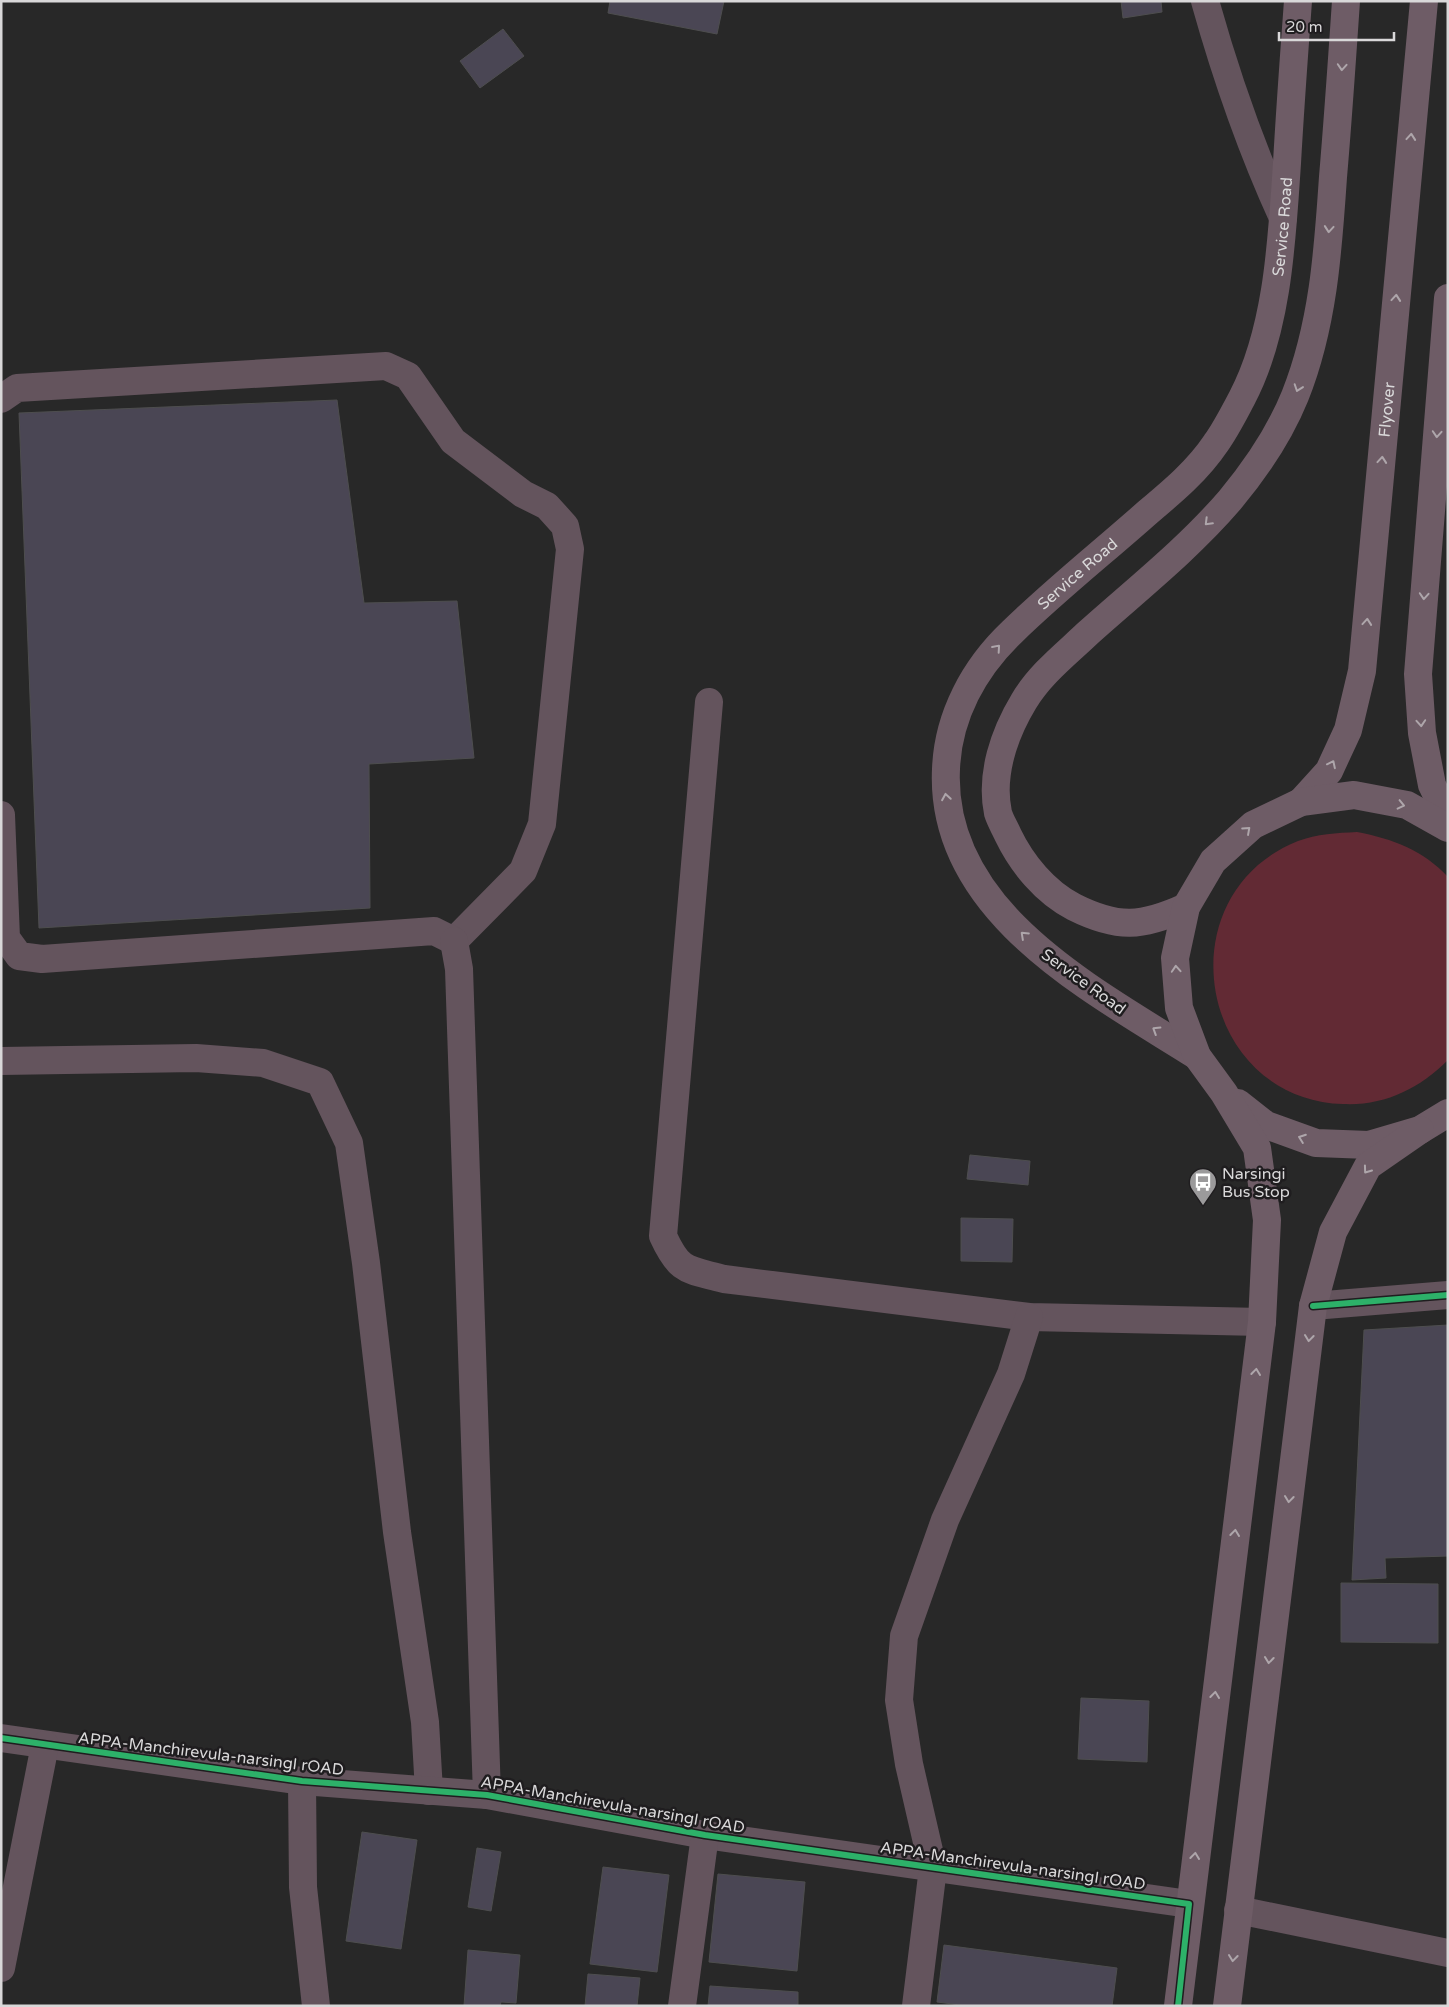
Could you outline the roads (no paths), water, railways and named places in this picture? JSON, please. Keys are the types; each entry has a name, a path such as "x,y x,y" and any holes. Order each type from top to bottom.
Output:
{"main road":[{"name":"Service Road","path":"1197,1056 1066,971 1025,936 988,899 967,867 952,829 945,790 947,745 961,702 983,664 1011,632 1183,482 1215,444 1244,394 1264,338 1275,281 1283,218 1298,1"},
{"path":"1186,907 1158,920 1127,924 1094,916 1062,900 1036,878 1014,848 999,814 996,779 1005,739 1025,699 1049,669 1192,539 1229,501 1266,451 1294,398 1313,346 1324,286 1346,1"},
{"name":"Flyover","path":"1301,802 1329,771 1348,730 1362,671 1424,1"},
{"path":"1448,298 1418,674 1422,733 1432,785 1448,818"},
{"path":"1178,2006 1189,1904 1262,1322 1267,1220 1257,1148 1224,1093 1197,1056 1179,1008 1175,958 1186,907 1213,861 1253,824 1301,802 1354,795 1407,805 1448,828"},
{"path":"1224,1093 1266,1125 1316,1143 1369,1145 1420,1130"},
{"path":"1227,2006 1313,1306 1333,1232 1368,1166 1448,1113"}],"street":[{"path":"1205,1 1223,66 1256,158 1283,218"},
{"path":"1,399 17,388 386,366 408,376 454,441 524,494 547,506 565,526 570,549 542,824 523,871 454,941"},
{"path":"709,702 664,1236 674,1259 686,1269 724,1279 1029,1318 1262,1322"},
{"path":"1,815 6,938 19,956 42,959 434,931 454,941"},
{"path":"454,941 459,969 487,1795"},
{"path":"1,1061 196,1058 263,1063 320,1082 349,1143 366,1263 397,1532 425,1722 429,1791"},
{"path":"1313,1306 1448,1295"},
{"path":"916,2006 934,1868 909,1764 899,1700 904,1636 945,1520 1011,1374 1029,1318"},
{"name":"APPA-Manchirevula-narsingI rOAD","path":"1,1738 302,1781 487,1795 705,1835 1189,1904"},
{"path":"1,1968 45,1745"},
{"path":"302,1781 303,1887 316,2006"},
{"path":"682,2006 705,1835"},
{"path":"1238,1910 1448,1953"}],"place":[{"name":"Narsingi Bus Stop","path":"1203,1206"}]}
